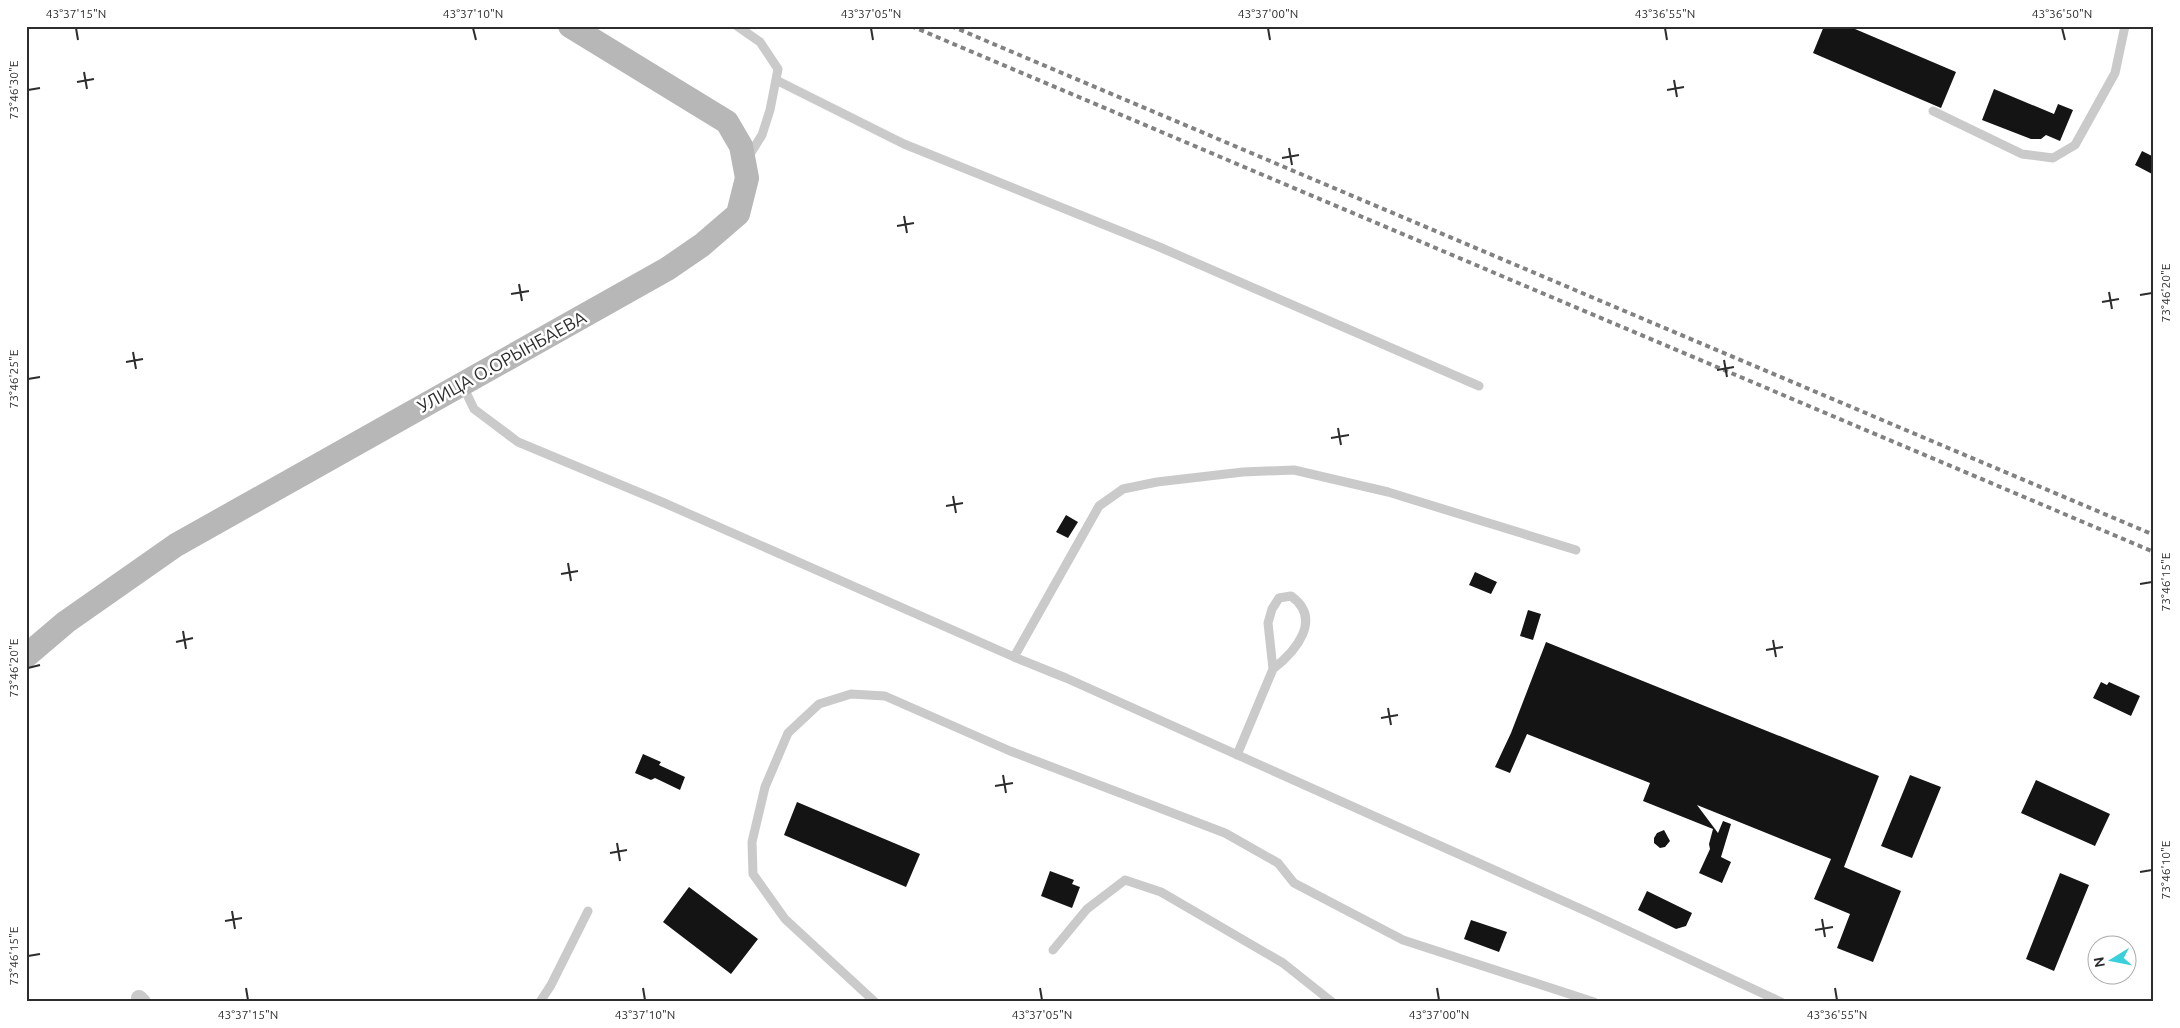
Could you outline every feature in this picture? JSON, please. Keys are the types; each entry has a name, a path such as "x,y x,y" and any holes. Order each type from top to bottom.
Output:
{"street":[{"name":"УЛИЦА О.ОРЫНБАЕВА","path":"26,656 66,622 176,544 463,385 667,269 702,245 738,214 748,178 742,146 727,122 570,26"}],"lane":[{"path":"737,26 760,42 778,69 770,110 762,135 745,163"},
{"path":"1933,112 2022,154 2053,158 2075,145 2115,73 2124,26"},
{"path":"776,80 904,144 1157,246 1479,386"},
{"path":"463,385 474,408 518,442 671,506 1014,657 1066,678 1590,913 1781,1002"},
{"path":"1014,657 1099,506 1123,489 1156,482 1243,472 1294,470 1388,492 1576,550"},
{"path":"1237,755 1273,669 1289,656 1300,643 1306,616 1301,603 1291,596 1279,598 1272,609 1268,623 1273,669"},
{"path":"875,1002 785,919 753,874 752,842 765,787 788,733 820,704 851,694 885,696 1010,751 1225,833 1278,864 1294,883 1403,940 1594,1002"},
{"path":"1053,950 1087,908 1125,880 1161,892 1267,954 1332,1002"},
{"path":"540,1002 588,911"}],"building":[{"path":"1824,26 1848,26 1956,72 1941,108 1813,53"},
{"path":"1994,89 2054,114 2058,104 2073,110 2060,141 2046,135 2041,139 2031,139 1982,120"},
{"path":"2142,151 2154,157 2154,175 2135,165"},
{"path":"1066,515 1078,522 1068,538 1056,532"},
{"path":"1475,572 1497,582 1491,594 1469,585"},
{"path":"1528,610 1541,614 1533,640 1520,636"},
{"path":"1546,642 1879,776 1844,867 1901,891 1873,962 1837,948 1850,914 1814,899 1831,859 1697,805 1718,833 1723,821 1731,824 1721,857 1731,862 1722,883 1699,873 1710,849 1709,844 1713,829 1643,801 1650,783 1527,734 1510,773 1495,767 1511,733"},
{"path":"2101,682 2107,685 2109,682 2140,696 2131,716 2093,698"},
{"path":"643,754 661,762 659,765 685,777 680,790 655,778 651,780 635,773"},
{"path":"1910,775 1941,787 1912,858 1881,846"},
{"path":"2036,780 2110,814 2095,846 2021,813"},
{"path":"797,802 920,854 906,887 784,835"},
{"path":"1664,830 1670,841 1665,847 1660,848 1654,843 1654,838 1657,833"},
{"path":"1050,871 1074,880 1072,884 1080,887 1072,908 1041,896"},
{"path":"2060,873 2089,885 2054,971 2026,959"},
{"path":"689,887 758,939 731,974 663,922"},
{"path":"1647,891 1692,913 1686,926 1676,929 1638,910"},
{"path":"1471,920 1507,932 1499,952 1464,939"}],"railway":[{"path":"911,26 2154,552"},
{"path":"951,26 2154,535"}]}
